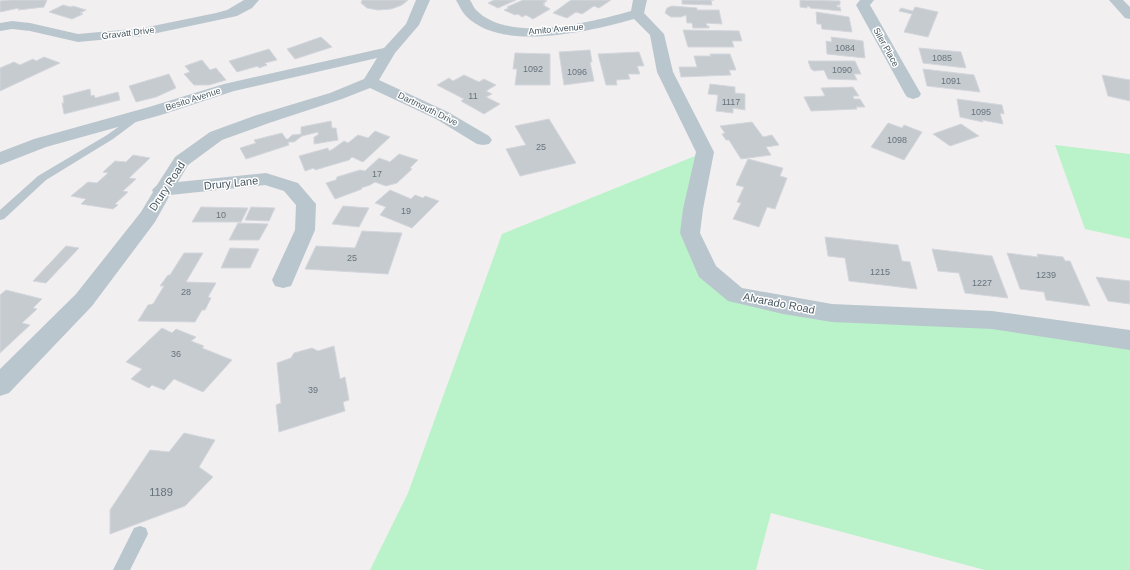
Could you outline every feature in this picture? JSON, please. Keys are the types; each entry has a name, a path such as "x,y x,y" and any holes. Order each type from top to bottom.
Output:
{"street":[{"name":"Gravatt Drive","path":"0,27 30,27 78,38 143,32 232,13 247,5 252,0"},
{"path":"370,82 389,51 412,25 423,0"},
{"name":"Amito Avenue","path":"463,0 465,6 478,20 496,27 525,32 578,29 638,7"},
{"name":"Siler Place","path":"867,0 863,5 913,94"},
{"path":"1116,0 1130,15"},
{"name":"Alvarado Road","path":"638,7 657,34 666,72 705,152 692,209 690,233 707,271 736,295 832,313 992,320 1130,340"},
{"name":"Besito Avenue","path":"0,159 40,143 138,116 230,87 389,51"},
{"name":"Dartmouth Drive","path":"370,82 440,113 483,140"},
{"name":"Drury Road","path":"0,385 84,300 148,217 162,190 181,161 216,136 263,119 336,96 370,82"},
{"name":"Drury Lane","path":"162,190 266,179 291,187 306,204 305,230 283,280"}],"lane":[{"path":"0,216 42,178 110,137 138,116"},
{"path":"121,570 140,534"}],"green space":[{"path":"1055,145 1130,154 1130,239 1085,229"},
{"path":"705,152 690,233 736,295 1130,340 1130,570 985,570 771,513 756,570 370,570 408,493 502,234"}],"building":[{"path":"47,0 44,7 18,10 19,8 0,12 0,1"},
{"path":"362,0 408,0 402,5 391,9 378,10 367,8 361,3"},
{"path":"494,0 516,0 498,8 488,3"},
{"path":"523,0 547,1 543,3 545,4 543,5 550,9 533,19 526,15 522,17 518,14 515,15 504,10 509,8 507,7"},
{"path":"571,0 611,0 599,8 594,6 582,14 576,12 567,18 553,13"},
{"path":"682,0 711,0 712,5 682,4"},
{"path":"800,0 840,1 840,5 837,5 837,7 840,7 841,11 810,8 807,6 807,8 800,7"},
{"path":"63,5 86,10 80,13 83,14 72,19 49,12"},
{"path":"672,6 697,8 697,10 719,10 722,24 706,23 709,28 693,28 692,23 687,23 686,15 681,17 671,17 665,13 667,8"},
{"path":"915,7 938,12 928,37 904,32 912,14 899,11 901,8 913,11"},
{"path":"816,12 849,17 852,32 822,29 821,24 817,24"},
{"path":"683,30 739,31 742,41 732,41 734,47 688,47"},
{"path":"321,37 332,47 295,59 287,49"},
{"path":"831,37 863,41 865,58 827,54 826,41 832,42"},
{"path":"919,48 961,52 966,68 923,63"},
{"path":"269,49 277,60 265,63 267,65 259,68 258,66 237,72 229,61"},
{"path":"590,50 592,62 590,62 594,81 564,85 559,52"},
{"path":"639,52 644,66 637,66 640,74 628,74 630,79 616,80 617,85 606,85 598,54"},
{"path":"515,53 550,54 550,85 515,85 517,69 513,69"},
{"path":"710,54 730,54 736,70 729,70 731,75 681,77 679,67 697,67 694,56 711,56"},
{"path":"44,57 60,63 0,91 0,68 14,62 20,65 33,59 36,61"},
{"path":"202,60 210,70 216,68 226,80 209,85 194,85 184,74 190,72 185,66"},
{"path":"808,61 855,61 861,74 854,74 857,80 828,79 824,70 814,71 811,69"},
{"path":"923,69 974,75 980,92 927,86"},
{"path":"169,74 176,88 156,97 136,102 129,86"},
{"path":"464,75 479,82 484,79 496,85 486,91 492,94 486,97 500,104 484,114 461,101 464,99 437,85 449,78 453,81"},
{"path":"1102,75 1130,80 1130,101 1108,96"},
{"path":"710,84 735,87 735,93 745,94 745,110 733,108 733,113 716,111 718,95 708,94"},
{"path":"853,87 859,96 853,96 854,99 860,99 865,107 856,107 857,109 811,111 804,97 825,96 821,88"},
{"path":"90,89 91,96 94,95 95,98 118,92 120,100 64,114 62,103 64,103 63,96"},
{"path":"957,99 1002,105 1004,114 1000,113 1003,124 982,120 983,122 960,117"},
{"path":"549,119 576,163 520,176 506,149 526,145 515,126"},
{"path":"331,121 332,128 336,128 338,140 314,144 314,137 318,135 318,132 302,136 294,142 288,142 289,145 246,159 240,148 256,143 254,140 282,133 286,139 288,139 292,135 301,134 301,127"},
{"path":"752,122 763,137 772,135 779,145 766,147 771,155 741,159 729,140 726,140 722,134 725,133 720,126"},
{"path":"888,123 902,128 904,125 922,132 904,160 871,147"},
{"path":"961,124 979,136 950,146 933,134"},
{"path":"375,131 390,137 363,162 352,157 349,160 315,170 314,168 305,171 299,156 328,148 329,151 344,141 348,143 358,135 368,138"},
{"path":"399,154 418,160 410,168 412,169 397,183 386,186 375,182 361,188 362,189 335,199 326,183 336,180 337,177 360,170 365,171 379,158 390,162"},
{"path":"133,155 150,158 129,178 136,179 123,191 128,192 115,204 118,205 113,209 81,204 86,199 71,196 88,182 97,183 108,173 103,172 115,161 126,162"},
{"path":"748,159 783,168 780,176 787,178 775,209 767,207 759,227 733,219 741,203 737,202 744,187 736,185"},
{"path":"390,190 411,199 415,195 423,198 425,196 439,201 412,228 380,215 386,207 375,203"},
{"path":"343,206 369,208 359,227 332,224"},
{"path":"201,207 248,208 241,222 192,222"},
{"path":"251,207 275,208 269,221 245,220"},
{"path":"238,223 268,224 259,240 229,240"},
{"path":"362,231 402,233 388,274 305,269 316,246 355,248"},
{"path":"825,237 898,245 902,261 910,262 917,289 849,281 845,258 828,256"},
{"path":"66,246 79,248 46,283 33,281"},
{"path":"230,248 259,249 250,268 221,268"},
{"path":"932,249 992,256 1008,298 965,293 959,273 938,271"},
{"path":"184,253 203,253 186,282 216,283 208,297 211,298 205,310 202,310 195,322 138,321 148,305 153,304 164,286 160,286 168,275 170,275"},
{"path":"1007,253 1038,257 1037,254 1063,257 1065,261 1070,261 1090,306 1046,300 1044,292 1020,289"},
{"path":"1096,277 1130,281 1130,304 1108,301"},
{"path":"6,290 42,299 33,308 37,309 22,323 30,325 0,353 0,295"},
{"path":"162,328 172,333 176,329 196,337 191,341 204,346 202,348 232,360 203,392 174,379 164,390 152,385 149,388 131,379 142,369 126,362"},
{"path":"334,346 340,379 345,377 349,400 343,402 345,411 279,432 276,405 281,403 277,363 291,358 294,353 312,348 318,351"},
{"path":"184,433 215,440 199,467 213,477 185,506 110,534 110,510 150,450 169,452"}]}
